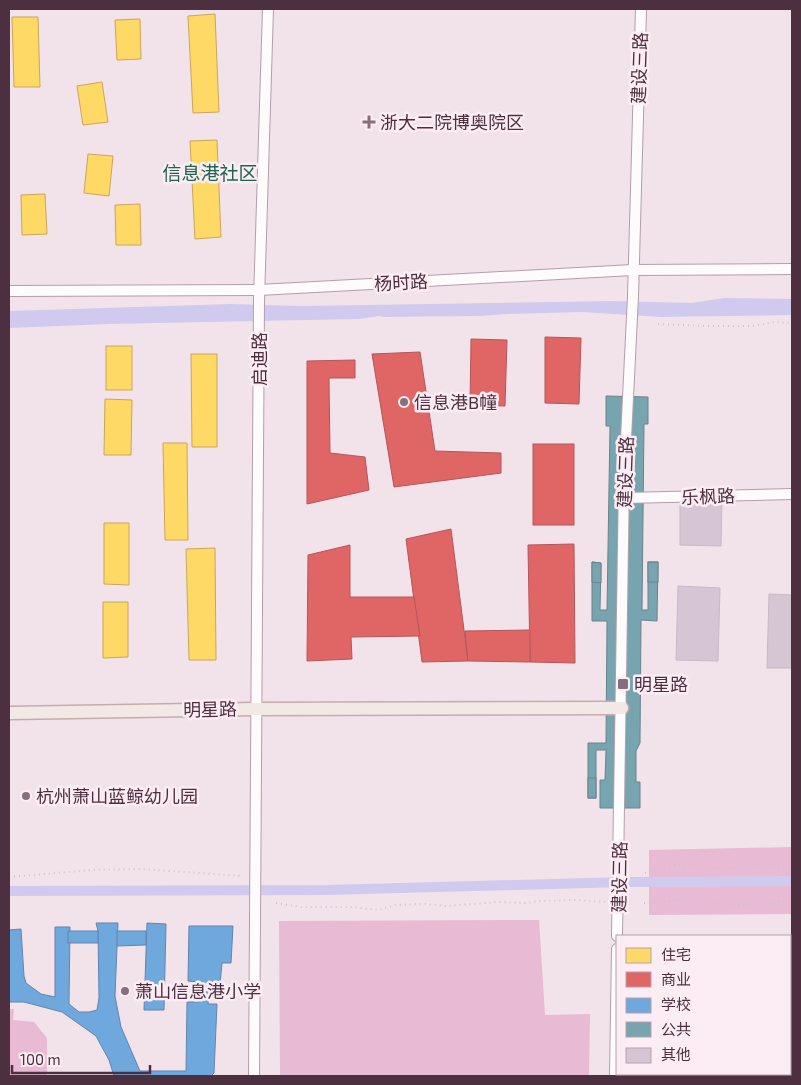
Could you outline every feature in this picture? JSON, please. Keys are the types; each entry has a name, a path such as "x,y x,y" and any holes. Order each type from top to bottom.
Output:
{"main road":[{"name":"明星路","path":"9,713 255,709 622,708"}],"street":[{"name":"启迪路","path":"254,1076 259,295 268,9"},
{"name":"建设三路","path":"618,935 613,901 619,872 624,498 633,296 641,9"},
{"name":"杨时路","path":"9,292 259,295 633,270 792,269"},
{"name":"乐枫路","path":"624,498 792,494"},
{"path":"615,1076 616,1012"}],"path":[{"path":"658,324 752,326 775,322 792,323"},
{"path":"645,874 674,865 723,869 747,865 768,865 792,869"},
{"path":"9,877 92,870 141,869 243,876"},
{"path":"644,903 676,899 697,899 729,905 750,905 792,900"},
{"path":"276,903 300,907 351,907 379,910 394,905 425,904 446,906 574,900 613,901"}],"shaded area":[{"path":"724,298 792,299 792,315 661,317 582,312 480,316 379,316 360,319 9,328 9,311 231,304 301,306 611,301 692,303"},
{"path":"792,847 792,914 649,915 649,850"},
{"path":"539,920 545,1015 590,1014 589,1076 280,1076 279,921"},
{"path":"9,1009 14,1009 13,1020 34,1022 47,1038 47,1076 9,1076"}],"building: 住宅":[{"path":"215,14 219,112 193,113 188,16"},
{"path":"12,17 38,17 40,87 14,87"},
{"path":"140,19 141,59 117,60 115,20"},
{"path":"102,82 108,122 83,125 77,86"},
{"path":"217,140 221,237 195,239 190,141"},
{"path":"88,154 113,156 109,196 84,193"},
{"path":"45,194 47,234 22,235 21,195"},
{"path":"140,204 141,245 116,245 115,205"},
{"path":"106,346 132,346 132,390 106,390"},
{"path":"191,354 217,354 217,447 192,447"},
{"path":"105,399 132,400 131,455 104,455"},
{"path":"163,443 187,443 188,540 165,540"},
{"path":"104,523 129,523 129,585 104,584"},
{"path":"215,548 216,660 189,660 186,549"},
{"path":"103,602 128,602 128,657 103,658"}],"building: 商业":[{"path":"545,337 581,338 579,404 545,403"},
{"path":"471,339 507,340 505,406 470,405"},
{"name":"信息港B幢","path":"420,352 435,451 501,453 501,473 394,487 372,354"},
{"path":"355,360 355,378 329,378 330,453 365,457 369,490 307,504 307,361"},
{"path":"533,444 574,444 574,525 533,525"},
{"path":"451,529 468,661 422,662 406,539"},
{"path":"574,544 575,663 530,662 528,545"},
{"path":"350,545 350,597 414,597 420,636 351,637 352,659 307,661 308,555"},
{"path":"530,630 530,662 468,661 465,631"}],"building: 学校":[{"path":"96,923 118,923 115,996 121,1027 140,1071 186,1071 187,1002 199,1002 198,982 188,981 189,926 233,926 231,963 222,963 220,985 210,986 208,1004 217,1004 214,1073 211,1076 114,1076 109,1060 96,1036 62,1012 24,1002 9,1002 9,930 21,929 26,983 41,994 55,997 55,927 70,927 69,1004 79,1012 97,1010 99,998 98,931"},
{"path":"147,923 166,924 164,1010 144,1010"},
{"path":"68,931 98,931 98,943 68,943"},
{"path":"117,931 146,931 146,945 117,946"}],"building: 公共":[{"name":"明星路","path":"606,396 648,397 648,424 644,424 642,610 648,610 648,562 658,562 657,621 641,620 640,743 636,751 636,782 640,782 640,808 600,808 600,780 605,780 606,750 596,750 596,798 588,798 588,743 606,743 607,621 592,621 592,562 601,563 600,610 607,610 610,426 606,426"},
{"path":"592,562 601,563 601,583 592,582"},
{"path":"648,562 658,562 658,582 648,582"},
{"path":"588,778 596,778 596,798 588,798"}],"building: 其他":[{"path":"722,500 721,546 680,545 680,501"},
{"path":"678,586 720,588 718,661 676,660"},
{"path":"769,594 792,595 792,668 767,668"}],"waterway":[{"path":"9,891 327,890 625,882 792,881"}],"place":[{"name":"浙大二院博奥院区","path":"369,122"},
{"name":"信息港B幢","path":"404,402"},
{"name":"明星路","path":"623,684"},
{"name":"杭州萧山蓝鲸幼儿园","path":"26,796"},
{"name":"萧山信息港小学","path":"125,991"}],"district":[{"name":"信息港社区","path":"210,172"}]}
